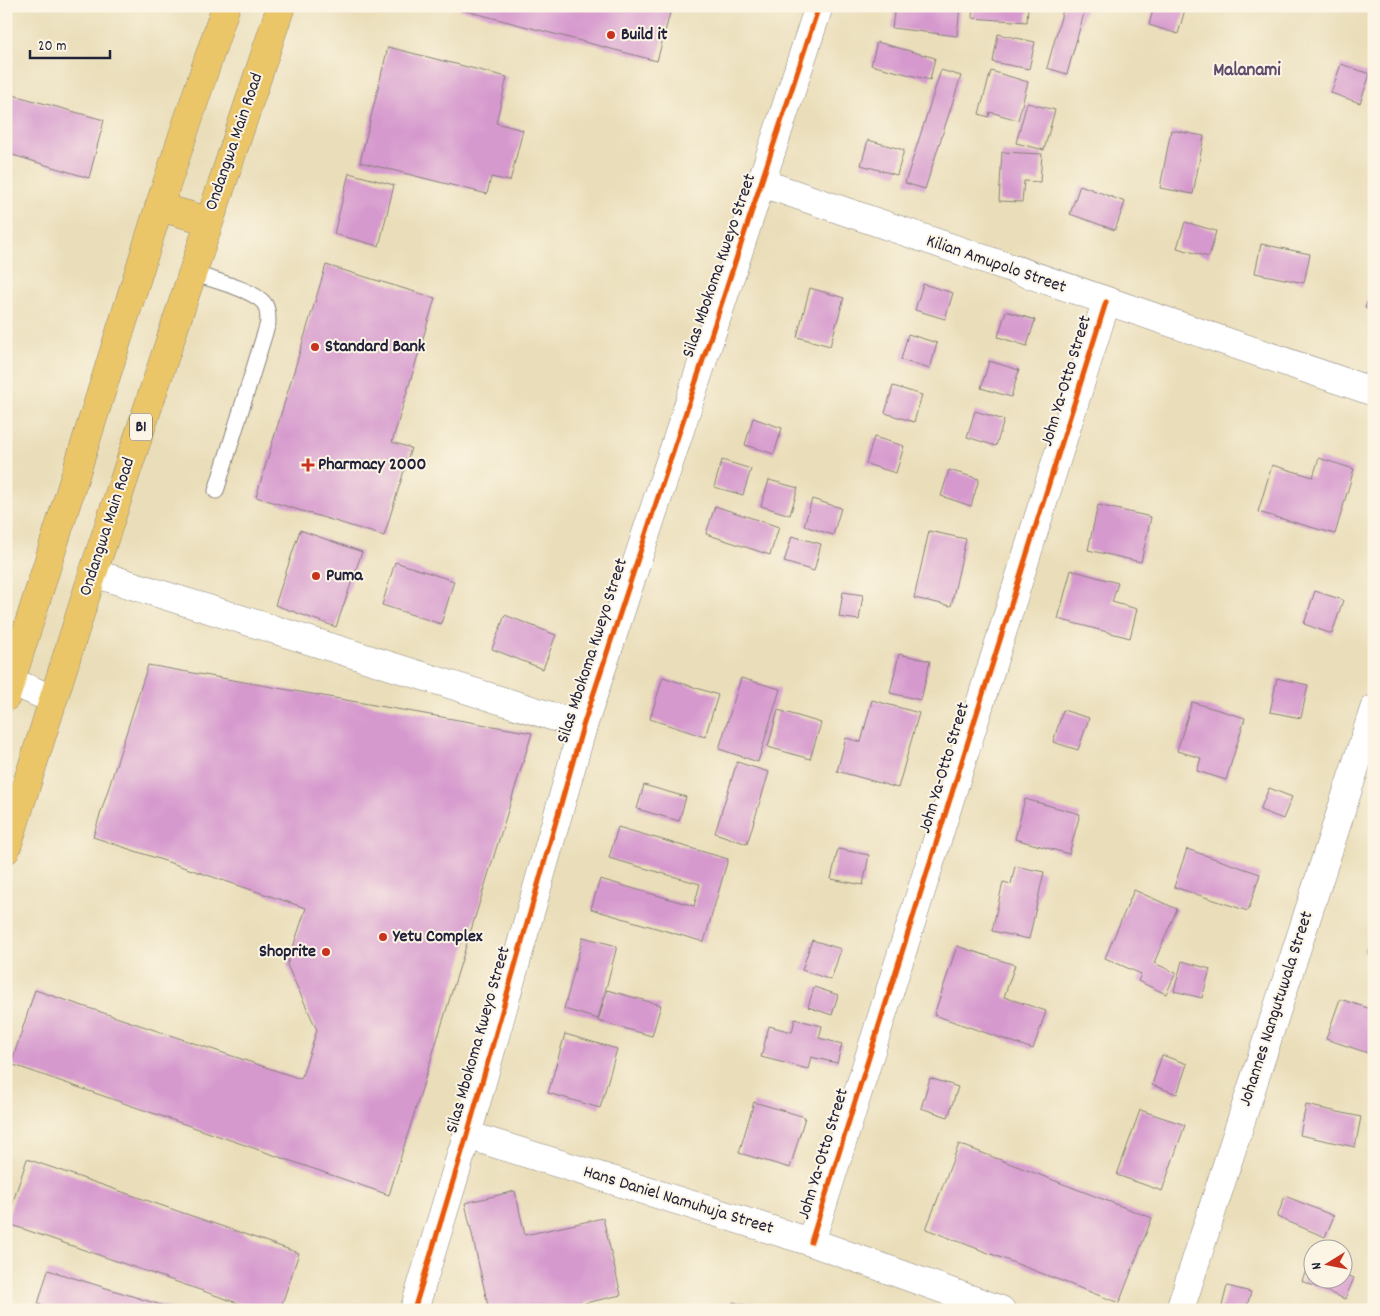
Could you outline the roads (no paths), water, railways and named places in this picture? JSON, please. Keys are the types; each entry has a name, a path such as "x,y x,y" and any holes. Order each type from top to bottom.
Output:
{"main road":[{"path":"8,686 226,6"},
{"name":"Ondangwa Main Road","path":"6,850 92,573 281,6"},
{"path":"160,207 209,221"}],"street":[{"name":"Silas Mbokoma Kweyo Street","path":"414,1310 467,1135 583,726 653,506 762,184 819,6"},
{"name":"Kilian Amupolo Street","path":"762,184 1374,392"},
{"name":"John Ya-Otto Street","path":"811,1242 1106,302"},
{"path":"92,573 583,726"},
{"path":"8,686 52,699"},
{"name":"Johannes Nangutuwala Street","path":"1180,1310 1374,709"},
{"name":"Hans Daniel Namuhuja Street","path":"467,1135 811,1242 1001,1310"}],"lane":[{"path":"192,274 252,294 263,301 268,311 268,323 216,491"}],"place":[{"name":"Build it","path":"611,35"},
{"name":"Standard Bank","path":"315,347"},
{"name":"Pharmacy 2000","path":"308,465"},
{"name":"Puma","path":"316,576"},
{"name":"Yetu Complex","path":"383,937"},
{"name":"Shoprite","path":"326,952"}],"district":[{"name":"Malanami","path":"1247,71"}]}
